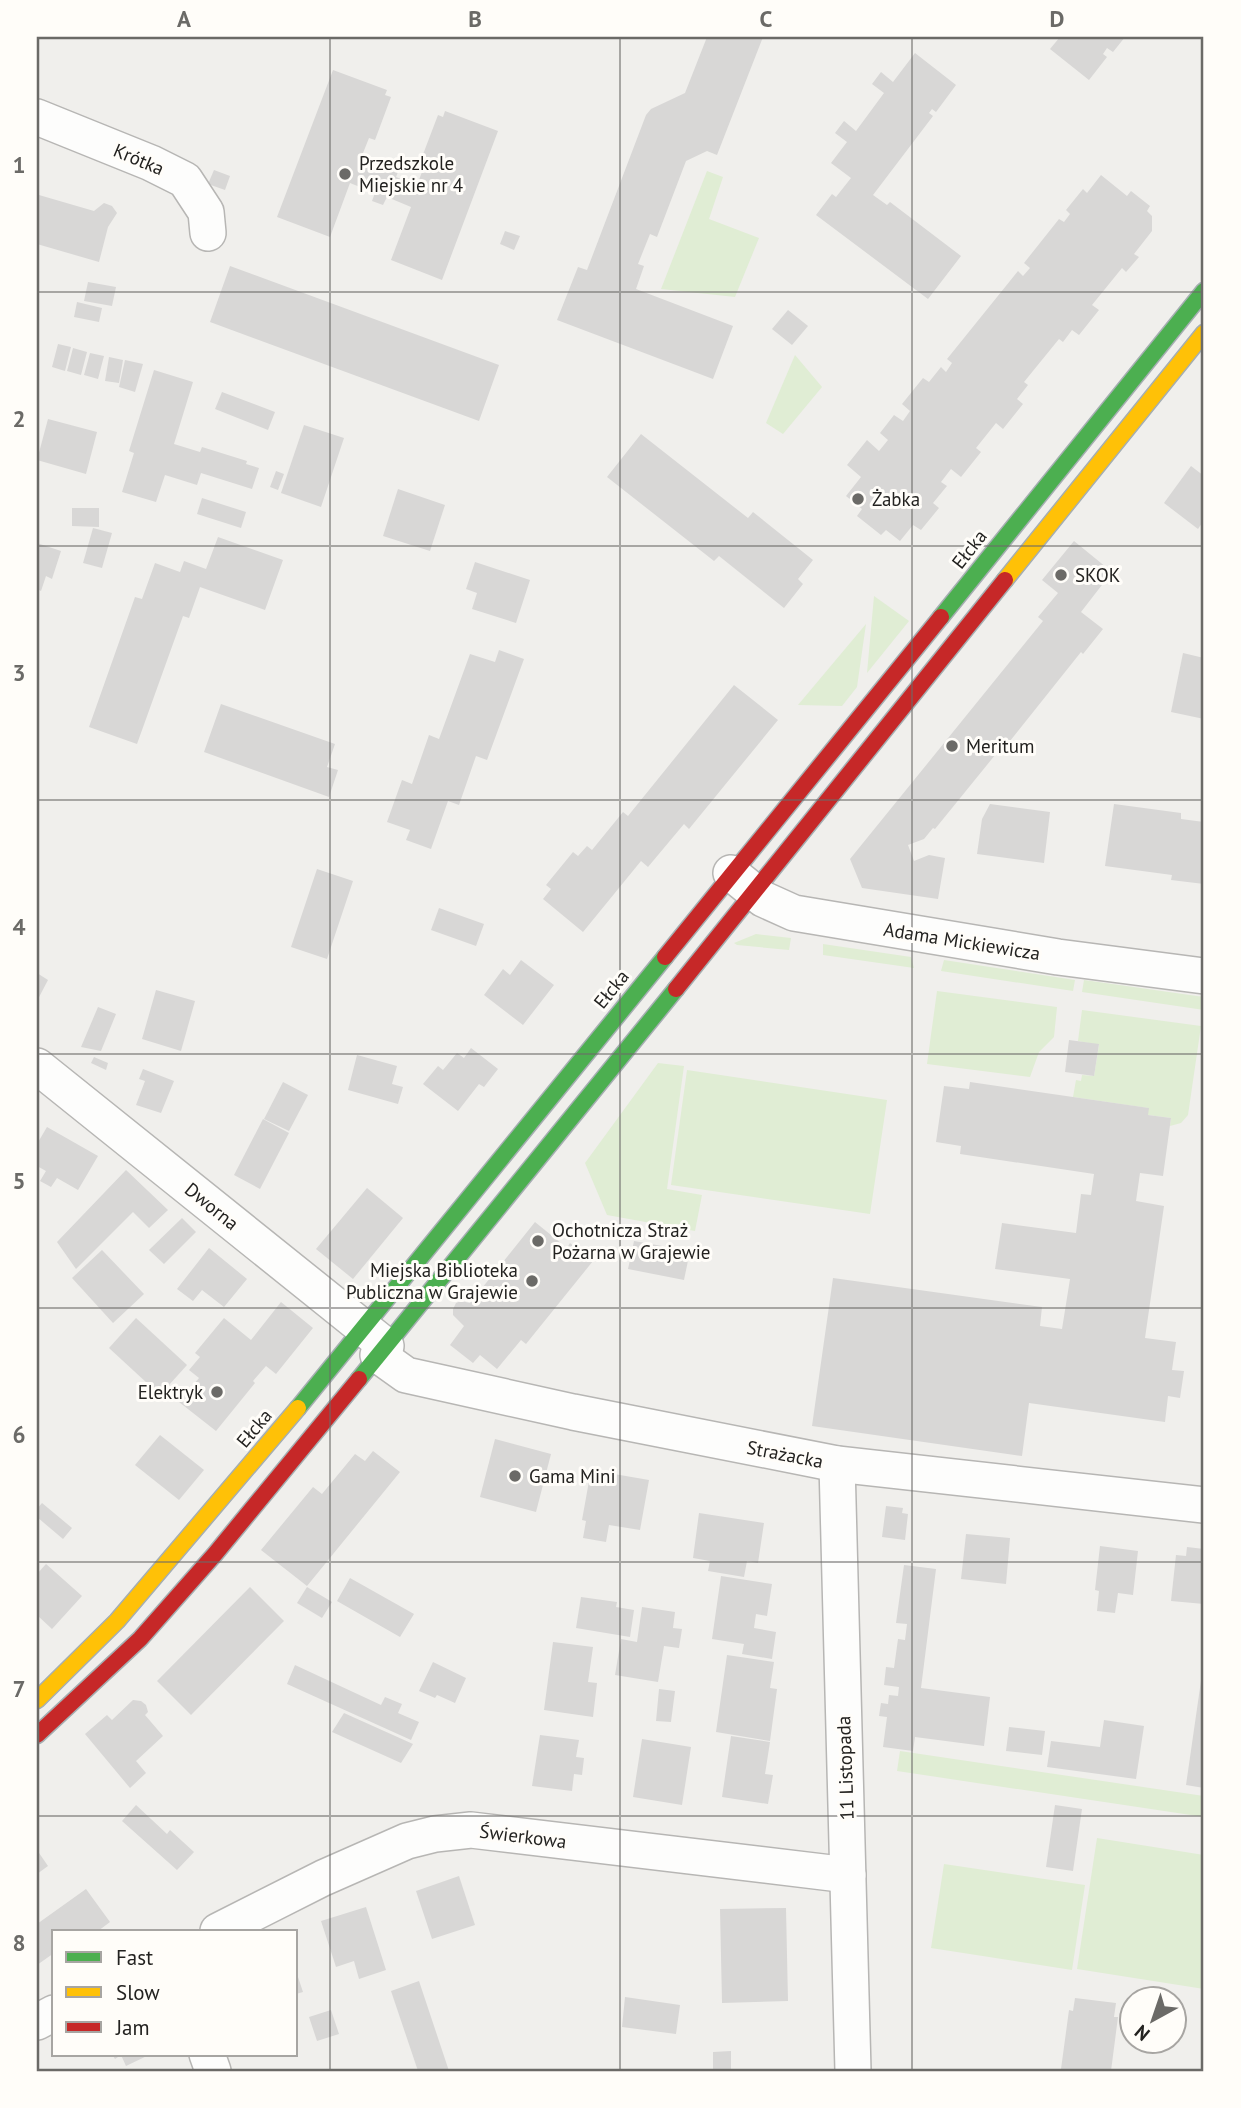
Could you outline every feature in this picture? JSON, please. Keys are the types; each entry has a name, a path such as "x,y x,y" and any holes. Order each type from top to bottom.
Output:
{"main road":[{"name":"Ełcka","path":"37,1700 126,1611 193,1534 376,1343 743,883 1204,291"},
{"name":"Ełcka","path":"37,1735 140,1639 215,1554 376,1343 743,883 1204,333"}],"street":[{"name":"Krótka","path":"37,117 151,163 185,180 206,212 208,233"},
{"name":"Adama Mickiewicza","path":"743,883 776,906 813,917 1058,957 1204,976"},
{"name":"Dworna","path":"37,1066 376,1343"},
{"name":"Strażacka","path":"376,1343 406,1375 573,1412 837,1464 1204,1505"},
{"name":"11 Listopada","path":"837,1464 853,2071"},
{"name":"Świerkowa","path":"220,1930 324,1878 407,1841 435,1834 471,1830 848,1875"}],"green space":[{"path":"707,171 723,177 709,219 759,238 735,297 661,289"},
{"path":"795,355 822,387 783,434 766,423"},
{"path":"874,596 909,621 867,673"},
{"path":"866,624 857,687 842,706 798,705"},
{"path":"756,934 791,938 789,950 734,943"},
{"path":"823,944 911,957 914,968 823,955"},
{"path":"944,960 1075,980 1073,991 941,971"},
{"path":"1084,980 1204,997 1204,1010 1082,992"},
{"path":"937,991 1057,1007 1054,1037 1039,1052 1030,1077 927,1064"},
{"path":"1082,1010 1201,1026 1188,1115 1181,1123 1170,1126 1171,1118 1148,1115 1148,1108 1073,1097 1076,1080 1081,1081 1082,1075 1094,1076 1099,1045 1078,1041"},
{"path":"658,1063 684,1066 667,1189 702,1195 695,1231 607,1215 585,1163"},
{"path":"687,1070 887,1100 870,1214 671,1185"},
{"path":"900,1751 1204,1796 1204,1817 897,1771"},
{"path":"1097,1838 1204,1855 1204,1989 1077,1969"},
{"path":"944,1864 1085,1885 1072,1970 931,1948"}],"building":[{"path":"707,37 763,37 717,155 707,151 686,161 657,237 650,234 638,264 644,266 636,289 733,326 713,379 557,320 578,267 587,270 646,115 651,109 685,93"},
{"path":"1060,37 1125,37 1113,52 1107,48 1103,54 1107,57 1089,80 1050,49"},
{"path":"915,53 956,85 936,112 932,109 929,113 933,116 873,195 887,205 890,202 961,256 928,299 816,215 832,194 836,197 851,178 831,163 847,142 835,133 844,121 856,131 884,93 872,84 881,72 893,82"},
{"name":"Przedszkole Miejskie nr 4","path":"333,70 387,90 385,95 391,97 375,140 369,138 359,163 382,172 388,157 402,162 396,177 417,185 427,159 422,157 438,115 443,117 445,111 498,131 442,280 391,260 411,207 387,197 383,205 372,201 375,193 350,183 330,237 277,217"},
{"path":"214,170 230,176 225,190 208,184"},
{"path":"1101,175 1127,196 1131,191 1150,206 1147,211 1152,216 1152,231 1134,254 1139,257 1126,272 1122,268 1092,305 1099,310 1079,335 1072,330 1063,342 1059,339 1024,382 1028,385 1017,399 1023,404 1003,429 996,423 976,448 981,452 961,477 951,469 941,482 947,486 933,503 939,508 921,530 913,525 900,541 886,530 881,535 857,516 862,509 846,496 861,477 847,465 867,440 879,451 888,440 880,433 894,415 903,421 910,411 902,404 923,378 929,382 941,367 946,372 952,363 947,359 1018,271 1023,276 1030,268 1024,263 1059,219 1064,222 1070,214 1066,210 1083,189 1087,193"},
{"path":"39,195 94,211 104,203 112,206 117,213 108,227 99,262 37,244"},
{"path":"505,231 520,236 514,250 500,244"},
{"path":"230,266 499,365 479,421 210,322"},
{"path":"88,282 116,287 112,306 84,301"},
{"path":"77,302 102,308 99,322 74,317"},
{"path":"788,310 808,326 792,345 772,329"},
{"path":"58,344 71,347 65,371 52,367"},
{"path":"73,348 87,352 81,375 67,371"},
{"path":"90,353 104,356 98,379 84,375"},
{"path":"109,357 123,360 119,383 105,381"},
{"path":"125,360 143,364 135,392 119,387"},
{"path":"154,370 193,382 174,444 200,452 202,447 247,461 246,464 259,468 252,489 201,473 197,485 165,475 156,502 122,492 134,453 129,451"},
{"path":"222,392 275,412 268,430 215,409"},
{"path":"48,419 97,432 86,474 37,460"},
{"path":"304,425 344,438 321,507 281,493"},
{"path":"641,434 748,518 753,512 813,560 798,579 803,584 784,608 719,556 714,561 607,477"},
{"path":"1191,466 1204,476 1204,520 1198,529 1164,503"},
{"path":"276,471 284,474 278,490 270,487"},
{"path":"398,489 445,505 430,551 383,536"},
{"path":"202,498 246,512 241,528 197,514"},
{"path":"72,508 99,508 99,527 72,526"},
{"path":"93,528 112,533 102,568 83,563"},
{"path":"218,537 283,560 265,610 200,587 189,618 183,616 137,744 89,727 135,597 142,599 155,563 180,572 184,561 206,569"},
{"path":"1074,541 1112,572 1081,612 1103,629 935,829 924,839 908,845 914,861 929,855 945,858 938,899 862,888 850,859 1043,621 1038,617 1058,593 1042,580"},
{"path":"37,543 61,551 52,579 46,576 41,591 37,589"},
{"path":"475,562 530,580 516,623 472,609 477,593 466,589"},
{"path":"499,650 524,659 487,760 476,756 459,805 448,801 431,849 406,840 410,830 387,822 402,780 412,784 429,735 439,739 470,654 495,662"},
{"path":"1183,653 1204,658 1204,719 1171,712"},
{"path":"734,685 778,720 689,829 684,824 648,867 641,861 583,932 543,899 551,889 546,885 573,852 578,856 587,846 592,850 623,812 628,816"},
{"path":"221,704 335,744 327,767 338,770 329,797 204,752"},
{"path":"990,804 1050,812 1044,863 977,854 982,819"},
{"path":"1114,804 1181,813 1181,819 1204,822 1204,884 1171,880 1172,875 1105,866"},
{"path":"317,869 353,881 327,959 291,947"},
{"path":"439,908 484,924 476,946 431,930"},
{"path":"521,960 554,985 523,1025 484,995 503,969 510,975"},
{"path":"37,973 48,980 37,1001"},
{"path":"156,990 195,1001 181,1051 142,1039"},
{"path":"98,1007 116,1014 101,1051 81,1047"},
{"path":"1069,1040 1099,1044 1094,1076 1065,1072"},
{"path":"471,1048 498,1069 484,1087 479,1084 458,1111 423,1084 438,1066 443,1070 457,1053 464,1058"},
{"path":"357,1055 397,1066 392,1084 403,1087 398,1104 348,1090"},
{"path":"94,1057 108,1063 106,1070 91,1063"},
{"path":"143,1069 174,1081 161,1113 136,1105 145,1081 139,1079"},
{"path":"283,1082 308,1095 289,1131 264,1119"},
{"path":"970,1082 1149,1108 1148,1115 1171,1118 1163,1176 1140,1173 1136,1201 1164,1206 1145,1338 1176,1342 1172,1370 1184,1371 1180,1398 1168,1396 1165,1422 1029,1403 1022,1456 812,1426 833,1278 1042,1307 1040,1326 1062,1329 1070,1279 995,1269 1002,1223 1076,1233 1081,1194 1091,1195 1094,1174 960,1154 961,1146 936,1142 944,1086 969,1089"},
{"path":"263,1119 289,1133 260,1189 234,1175"},
{"path":"47,1127 98,1156 78,1190 57,1178 51,1187 40,1181 46,1171 37,1166 37,1144"},
{"path":"126,1170 168,1210 149,1228 133,1212 76,1269 57,1242"},
{"path":"367,1188 403,1218 353,1279 316,1249"},
{"path":"182,1218 196,1232 164,1264 149,1250"},
{"name":"Miejska Biblioteka Publiczna w Grajewie","path":"535,1222 567,1248 570,1243 593,1261 526,1344 521,1340 497,1369 480,1355 473,1363 450,1345 464,1326 453,1315 453,1309 456,1303 461,1301 470,1303"},
{"path":"634,1241 690,1251 684,1280 628,1269"},
{"path":"209,1248 247,1279 224,1307 202,1290 193,1301 177,1289"},
{"path":"102,1250 144,1294 113,1323 72,1278"},
{"path":"281,1302 313,1328 276,1374 266,1366 216,1431 179,1402 199,1378 189,1370 200,1357 195,1353 224,1318 251,1340"},
{"path":"136,1318 187,1365 160,1395 109,1348"},
{"path":"160,1435 204,1470 179,1500 135,1465"},
{"name":"Gama Mini","path":"495,1439 551,1454 536,1512 480,1497"},
{"path":"373,1451 400,1472 307,1586 261,1550 313,1487 322,1494 355,1454 365,1461"},
{"path":"591,1470 649,1480 640,1530 609,1525 606,1542 583,1538 586,1521 582,1520"},
{"path":"42,1503 72,1528 63,1539 37,1517 37,1509"},
{"path":"886,1506 903,1508 902,1513 908,1514 905,1540 882,1537"},
{"path":"699,1513 764,1523 758,1563 747,1561 744,1577 708,1571 710,1561 693,1558"},
{"path":"966,1534 1010,1538 1006,1584 961,1579"},
{"path":"1100,1546 1138,1551 1133,1595 1118,1593 1115,1613 1097,1611 1099,1591 1095,1590"},
{"path":"1187,1547 1204,1549 1204,1604 1171,1601 1176,1555 1186,1556"},
{"path":"46,1564 82,1596 52,1629 37,1615 37,1574"},
{"path":"904,1565 936,1569 921,1688 990,1697 984,1746 915,1737 913,1751 883,1747 887,1717 879,1716 881,1703 888,1704 889,1695 898,1696 899,1687 884,1685 886,1667 894,1668 898,1639 905,1640 907,1624 896,1623"},
{"path":"721,1576 772,1584 767,1616 756,1614 754,1628 776,1632 772,1659 742,1654 744,1644 712,1639"},
{"path":"350,1578 414,1614 400,1637 337,1601"},
{"path":"250,1587 284,1621 191,1715 157,1681"},
{"path":"307,1587 332,1602 322,1618 297,1603"},
{"path":"581,1597 617,1602 616,1607 634,1610 630,1637 576,1628"},
{"path":"642,1607 675,1612 673,1628 682,1629 679,1648 664,1646 658,1682 615,1675 621,1639 637,1642"},
{"path":"553,1642 593,1647 588,1682 597,1683 593,1717 544,1710"},
{"path":"727,1655 774,1662 770,1688 777,1689 770,1741 716,1732"},
{"path":"433,1662 466,1678 455,1703 419,1691"},
{"path":"295,1665 381,1705 385,1697 402,1704 398,1713 419,1722 411,1740 287,1684"},
{"path":"1204,1667 1204,1788 1186,1785"},
{"path":"659,1689 675,1691 671,1722 656,1721"},
{"path":"133,1700 146,1705 148,1712 145,1715 163,1736 136,1761 146,1773 130,1788 85,1734 107,1715 112,1720"},
{"path":"344,1713 413,1744 401,1763 332,1732"},
{"path":"1104,1720 1144,1726 1136,1779 1047,1767 1051,1741 1100,1747"},
{"path":"1009,1727 1045,1731 1042,1755 1006,1751"},
{"path":"540,1735 579,1740 576,1757 584,1758 582,1775 574,1774 572,1791 532,1786"},
{"path":"731,1736 770,1742 765,1774 773,1775 768,1804 722,1797"},
{"path":"642,1739 691,1747 682,1805 633,1797"},
{"path":"136,1805 167,1834 170,1830 194,1852 177,1870 122,1821"},
{"path":"1055,1805 1082,1809 1073,1871 1046,1867"},
{"path":"37,1850 48,1866 37,1874"},
{"path":"459,1876 475,1925 432,1939 416,1891"},
{"path":"86,1889 110,1922 99,1930 52,1930 52,1954 37,1965 37,1924"},
{"path":"366,1907 386,1970 359,1979 354,1961 336,1967 321,1921"},
{"path":"786,1908 788,2001 722,2003 720,1909"},
{"path":"298,1977 303,1992 298,1993"},
{"path":"419,1981 449,2071 418,2071 391,1991"},
{"path":"625,1997 680,2005 676,2034 622,2027"},
{"path":"1075,1998 1116,2003 1114,2017 1118,2017 1111,2071 1061,2069 1069,2010 1073,2011"},
{"path":"331,2010 339,2034 317,2041 309,2017"},
{"path":"731,2051 731,2069 713,2070 713,2052"},
{"path":"121,2056 147,2056 126,2066"}],"traffic: fast":[{"path":"941,617 1204,291"},
{"path":"298,1408 665,957"},
{"path":"359,1379 676,989"}],"traffic: slow":[{"path":"1005,580 1204,333"},
{"path":"37,1700 117,1621 298,1408"}],"traffic: jam":[{"path":"676,989 1005,580"},
{"path":"665,957 941,617"},
{"path":"37,1735 140,1639 215,1554 359,1379"}],"place":[{"name":"Przedszkole Miejskie nr 4","path":"345,174"},
{"name":"Żabka","path":"858,499"},
{"name":"SKOK","path":"1061,575"},
{"name":"Meritum","path":"952,746"},
{"name":"Ochotnicza Straż Pożarna w Grajewie","path":"538,1241"},
{"name":"Miejska Biblioteka Publiczna w Grajewie","path":"532,1281"},
{"name":"Elektryk","path":"217,1392"},
{"name":"Gama Mini","path":"515,1476"}]}
